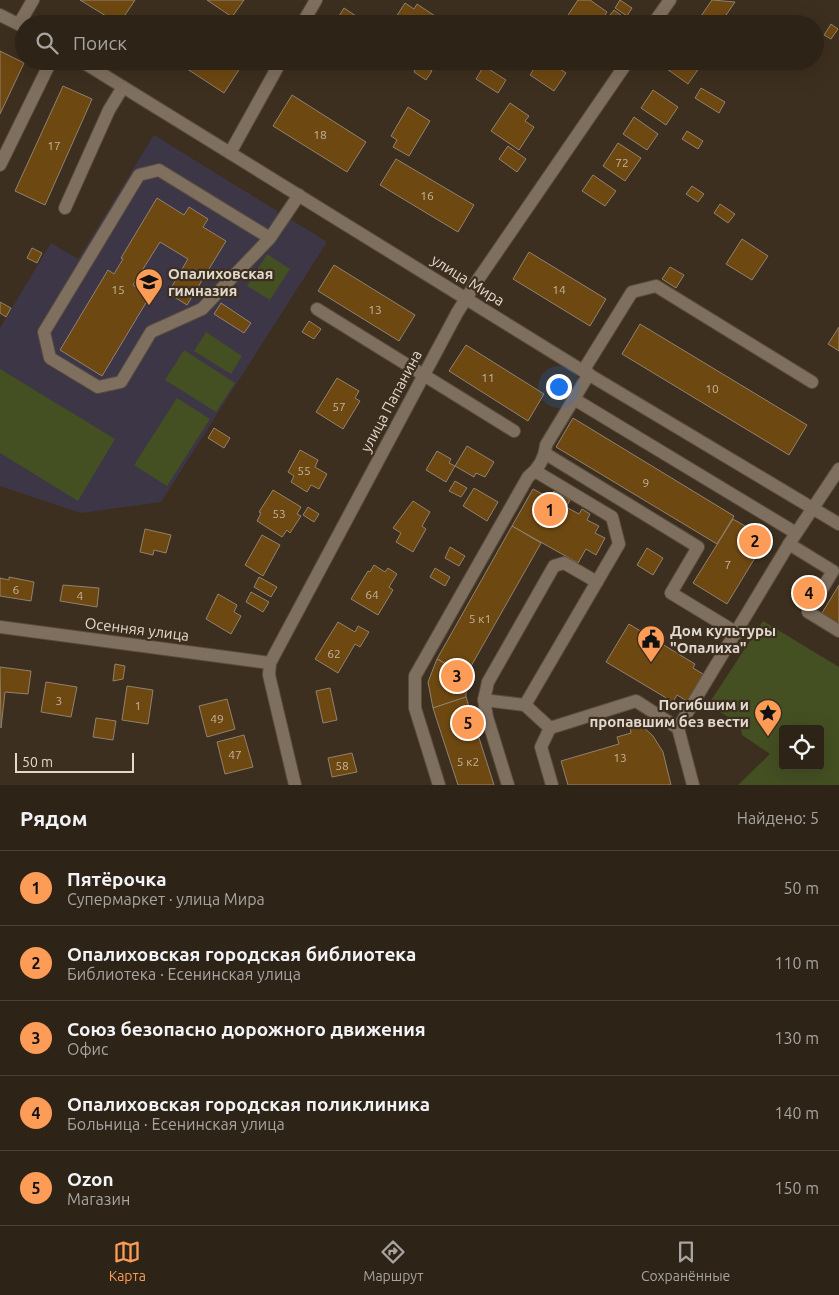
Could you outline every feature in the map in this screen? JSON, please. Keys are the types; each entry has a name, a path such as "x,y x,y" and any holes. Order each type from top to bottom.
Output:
{"street":[{"path":"26,15 33,0"},
{"path":"307,15 316,0"},
{"path":"660,15 670,0"},
{"path":"0,15 15,23"},
{"path":"0,165 47,70"},
{"name":"улица Мира","path":"96,70 586,372 839,524"},
{"path":"230,153 276,70"},
{"name":"улица Папанина","path":"270,663 466,298 622,70"},
{"path":"65,208 110,110 123,87"},
{"path":"270,238 159,170 139,175 44,332 50,358 98,387 121,382 151,332 202,309 270,238 299,195"},
{"path":"439,785 415,708 415,676 528,476 535,471 546,454 546,445 574,399 586,372 632,292 656,286 812,382"},
{"path":"317,309 514,431"},
{"path":"574,399 796,533"},
{"path":"546,454 698,547 671,593 737,633"},
{"path":"678,728 789,544 839,468"},
{"path":"525,705 619,544 612,517 535,471"},
{"path":"789,544 833,572 808,612 839,631"},
{"path":"508,785 487,717 484,700 488,682 554,566 564,563 597,582"},
{"name":"Осенняя улица","path":"0,627 270,663"},
{"path":"270,663 269,675 294,785"},
{"path":"484,700 525,705 550,728"},
{"path":"552,785 541,747 550,728 636,701 678,728 693,785"}],"shaded area":[{"name":"Опалиховская гимназия","path":"154,135 327,242 161,502 81,513 0,486 0,328 51,243 78,259"}],"green space":[{"path":"267,254 290,269 270,300 247,286"},
{"path":"206,332 242,356 231,374 194,351"},
{"path":"184,350 235,383 216,412 165,380"},
{"path":"0,369 115,439 78,501 0,453"},
{"path":"177,398 210,419 167,486 134,465"},
{"path":"763,621 839,667 839,785 738,785 770,754 742,735 740,724 708,705"}],"building":[{"path":"80,0 135,0 125,15 104,15"},
{"path":"207,0 244,0 233,15 229,15"},
{"path":"578,0 590,0 607,12 605,15 568,15"},
{"path":"620,0 632,8 628,15 626,15 615,8"},
{"path":"712,0 735,2 726,15 702,15"},
{"path":"405,3 414,9 417,4 434,15 397,15"},
{"path":"344,8 354,15 340,15"},
{"path":"614,10 621,15 610,15"},
{"path":"831,24 838,29 831,39 824,35"},
{"path":"0,51 15,58 15,70 21,70 0,114"},
{"path":"189,70 239,70 224,93"},
{"path":"415,70 432,71 426,80 414,72"},
{"path":"482,70 490,70 506,80 498,93 476,79"},
{"path":"533,70 562,70 566,73 554,91 530,75"},
{"path":"668,70 698,70 688,84"},
{"path":"63,86 92,99 45,205 15,191"},
{"path":"701,88 725,102 719,113 695,98"},
{"path":"653,90 678,107 666,125 641,108"},
{"path":"292,95 366,142 347,172 273,126"},
{"path":"510,103 529,116 525,121 534,127 519,150 491,131"},
{"path":"408,107 430,121 409,156 393,147 397,140 391,136"},
{"path":"634,117 658,134 647,150 623,134"},
{"path":"687,131 703,141 698,149 682,139"},
{"path":"618,143 641,158 625,181 603,166"},
{"path":"508,146 526,159 517,172 499,159"},
{"path":"396,159 474,205 458,232 380,185"},
{"path":"593,175 616,191 605,206 582,191"},
{"path":"692,186 704,194 698,202 686,194"},
{"path":"157,198 184,215 189,207 208,219 203,227 226,241 187,305 168,293 188,259 160,242 133,285 150,296 102,376 60,350 108,270 114,274 123,259 121,258"},
{"path":"720,204 735,214 728,223 714,213"},
{"path":"742,239 768,256 752,280 726,264"},
{"path":"32,248 42,253 37,263 27,258"},
{"path":"529,252 606,299 590,326 513,279"},
{"path":"334,265 415,315 399,341 318,291"},
{"path":"670,267 684,275 676,288 662,279"},
{"path":"0,302 11,308 6,317 0,313"},
{"path":"221,303 251,323 244,333 214,314"},
{"path":"309,321 321,329 314,339 302,332"},
{"path":"640,324 807,425 789,455 622,354"},
{"path":"839,327 839,351 828,344"},
{"path":"466,345 544,394 528,421 449,371"},
{"path":"337,378 359,391 355,398 360,401 343,429 316,412"},
{"path":"573,418 734,516 717,544 556,447"},
{"path":"214,428 230,438 224,448 208,438"},
{"path":"467,446 494,462 485,477 476,473 474,477 455,466"},
{"path":"300,450 318,460 315,467 327,474 319,489 311,485 307,492 291,482 294,476 288,472"},
{"path":"437,451 451,459 449,463 455,466 446,482 426,470"},
{"path":"455,481 467,488 461,497 449,491"},
{"path":"474,488 498,502 487,521 463,506"},
{"path":"533,489 550,498 554,491 570,500 566,507 579,514 582,509 590,514 587,520 599,526 595,533 605,538 596,555 586,549 578,563 512,526"},
{"path":"273,490 301,507 297,514 301,516 290,533 287,530 282,537 257,521 261,513 259,512"},
{"path":"413,501 430,512 422,526 426,529 413,552 396,542 401,533 393,528"},
{"path":"308,507 319,514 314,522 303,515"},
{"path":"733,519 762,536 764,543 727,604 693,583"},
{"path":"512,526 541,543 466,675 437,659"},
{"path":"145,529 171,535 166,553 154,550 153,555 140,552"},
{"path":"262,535 280,545 263,576 245,565"},
{"path":"450,547 465,556 459,566 445,558"},
{"path":"647,548 663,558 653,575 637,565"},
{"path":"374,565 385,572 388,568 397,574 389,587 393,590 378,615 351,599 368,571 370,572"},
{"path":"435,568 450,577 445,586 430,577"},
{"path":"9,577 34,582 31,601 0,596 0,578 9,580"},
{"path":"259,577 277,587 271,597 254,587"},
{"path":"63,585 99,588 97,607 60,601"},
{"path":"839,585 839,624 822,613"},
{"path":"251,592 269,602 263,612 246,602"},
{"path":"218,594 237,605 234,612 241,616 231,634 206,619"},
{"path":"338,622 355,632 358,626 369,632 360,647 355,644 338,673 315,659"},
{"name":"Дом культуры \"Опалиха\"","path":"629,624 695,664 693,668 703,674 687,701 677,695 673,702 606,662"},
{"path":"437,659 466,675 466,697 433,708 428,682"},
{"path":"115,664 125,666 123,679 113,681"},
{"path":"0,667 31,671 28,694 5,692 1,728"},
{"path":"46,682 77,687 71,717 41,712"},
{"path":"127,686 153,690 148,724 122,720"},
{"path":"330,688 337,720 323,723 316,691"},
{"path":"466,697 494,785 458,785 433,708"},
{"path":"227,699 235,729 207,737 199,706"},
{"path":"96,718 116,721 113,740 93,737"},
{"path":"640,724 653,736 663,752 671,785 568,785 561,761 619,744 617,737 631,733 630,727"},
{"path":"244,735 253,767 225,774 217,742"},
{"path":"352,753 357,772 332,777 328,758"}],"place":[{"name":"Опалиховская гимназия","path":"149,306"},
{"name":"Пятёрочка","path":"550,510"},
{"name":"Опалиховская городская библиотека","path":"755,541"},
{"name":"Опалиховская городская поликлиника","path":"809,593"},
{"name":"Дом культуры \"Опалиха\"","path":"651,663"},
{"name":"Союз безопасно дорожного движения","path":"457,676"},
{"name":"Ozon","path":"468,723"},
{"name":"Погибшим и пропавшим без вести","path":"768,737"}]}
